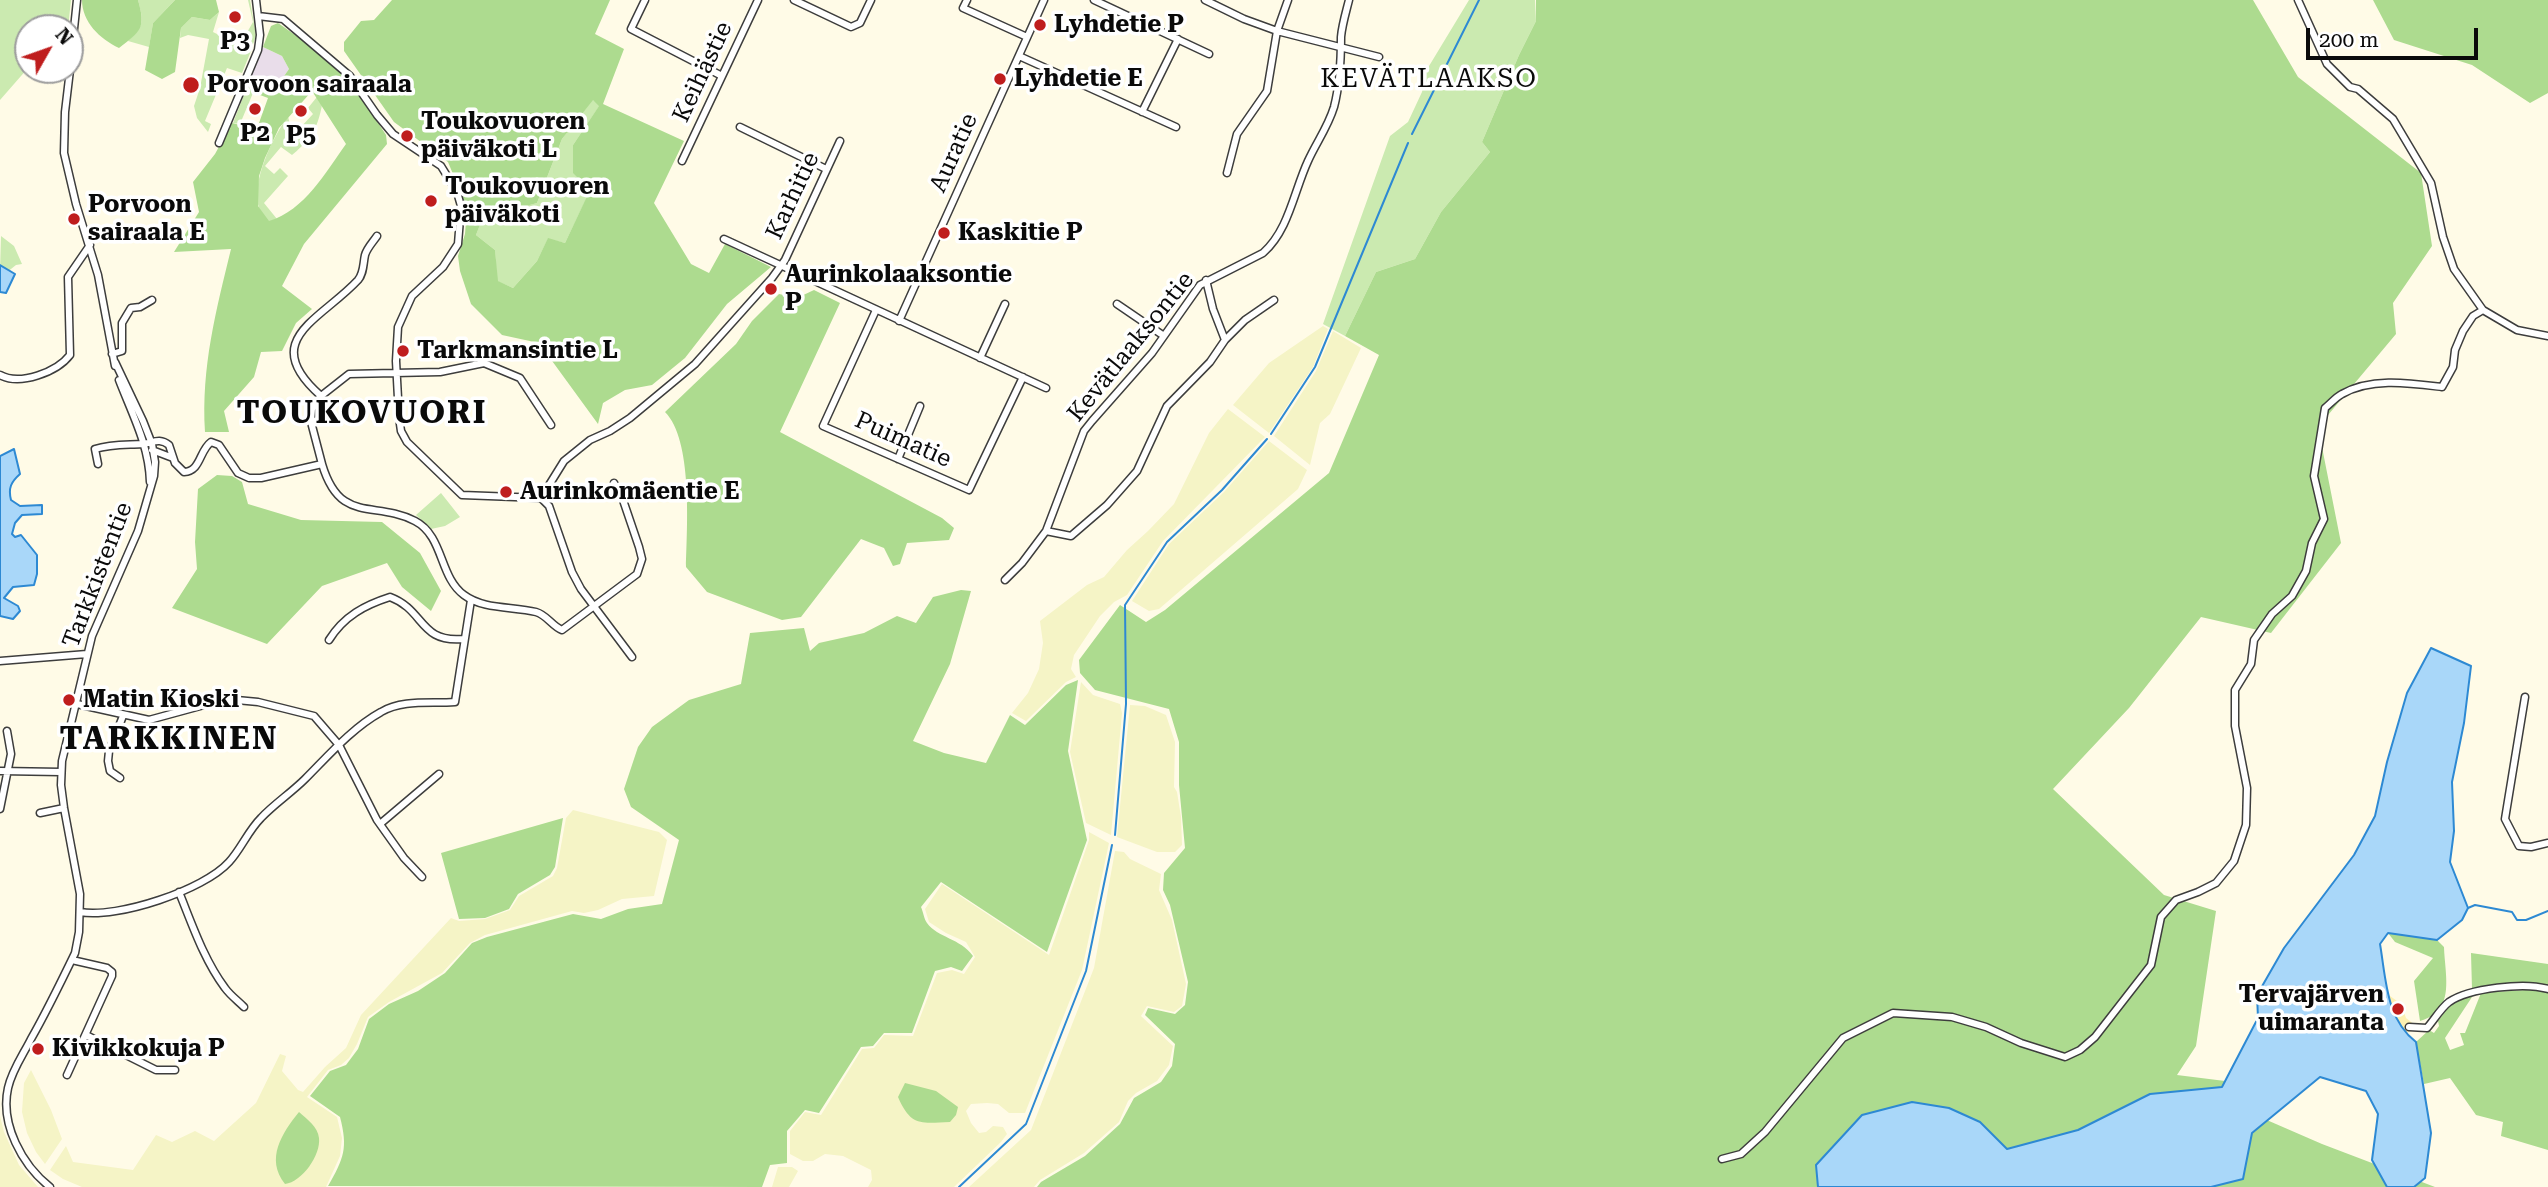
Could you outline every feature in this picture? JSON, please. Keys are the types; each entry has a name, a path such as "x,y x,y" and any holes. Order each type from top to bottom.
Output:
{"street":[{"path":"219,144 258,50 260,35 256,0"},
{"path":"645,0 631,30 722,76"},
{"name":"Keihästie","path":"682,161 758,0"},
{"path":"794,0 851,27 860,23 871,0"},
{"path":"967,0 963,8 1027,37"},
{"name":"Auratie","path":"899,321 1044,0"},
{"path":"1094,0 1209,54"},
{"path":"1205,0 1277,31 1379,57"},
{"path":"1227,173 1237,134 1267,91 1277,31 1288,0"},
{"name":"Kevätlaaksontie","path":"1005,580 1022,563 1046,531 1084,431 1152,353 1189,298 1206,280 1263,253 1271,246 1334,108 1339,80 1341,37 1349,0"},
{"path":"2298,0 2327,64 2350,87 2358,89 2393,119 2431,183 2443,237 2454,269 2483,310 2517,330 2548,336"},
{"path":"258,16 282,19 350,76 393,134 441,166 457,192 461,206 458,244 443,267 412,296 402,313 398,327 397,373 401,431 407,442 454,490 470,497 541,498 549,506 572,572 593,607 632,657"},
{"path":"1142,112 1178,39"},
{"path":"1019,55 1175,127"},
{"name":"Tarkkistentie","path":"68,84 64,153 76,204 99,275 113,358 148,442 150,489"},
{"path":"740,127 826,169"},
{"name":"Karhitie","path":"541,498 564,461 578,449 630,418 704,356 781,266 840,141"},
{"path":"321,396 304,381 295,367 296,338 360,278 366,251 377,236"},
{"path":"724,239 1046,388"},
{"path":"0,375 9,379 21,378 55,369 70,355 68,276 90,245"},
{"path":"1206,280 1218,326 1225,341"},
{"path":"113,358 122,351 121,323 131,308 140,307 152,300"},
{"path":"1046,531 1071,536 1114,498 1137,471 1167,406 1210,362 1245,320 1274,300"},
{"path":"980,358 1005,304"},
{"path":"1117,304 1164,336"},
{"name":"Puimatie","path":"876,310 823,426 969,490 1023,377"},
{"path":"1722,1159 1741,1154 1765,1132 1843,1038 1893,1013 1952,1017 2065,1057 2080,1050 2095,1037 2151,965 2161,917 2176,900 2216,883 2234,861 2246,825 2247,788 2235,726 2235,690 2251,664 2254,640 2272,614 2292,596 2306,571 2312,543 2324,519 2314,476 2325,408 2343,393 2375,384 2402,383 2442,387 2453,367 2455,350 2463,331 2473,316 2483,310"},
{"path":"551,425 520,378 484,363 440,372 349,374 321,396 312,409 311,422 322,464 332,488 349,504 415,521 436,544 456,588 471,600 537,612 562,630 637,574 642,559 623,500 614,483"},
{"path":"898,459 920,407"},
{"path":"148,442 153,450 173,458"},
{"path":"98,464 95,449 166,442 181,471 189,472 197,466 207,443 215,442 238,473 255,479 322,464"},
{"name":"Tarkkistentie","path":"50,1187 27,1163 15,1141 7,1108 8,1089 16,1067 72,960 78,942 80,912 77,875 64,808 61,772 64,749 87,654 99,617 138,531 154,476 153,450"},
{"path":"329,639 339,624 348,617 390,597 409,608 436,637 463,639"},
{"path":"80,912 102,913 130,909 179,892 229,862 259,819 339,745 382,711 398,705 455,702 471,600"},
{"path":"0,661 87,654"},
{"path":"2525,697 2505,819 2519,846 2531,847 2548,843"},
{"path":"77,704 149,720 211,702 234,699 314,716 339,745 380,824 404,858 422,877"},
{"path":"120,778 110,771 108,761 123,716"},
{"path":"0,808 11,754 7,731"},
{"path":"0,771 61,772"},
{"path":"380,824 439,774"},
{"path":"40,813 64,808"},
{"path":"179,892 215,972 225,989 244,1007"},
{"path":"67,1075 112,976 112,972 107,968 72,960"},
{"path":"2409,1027 2427,1028 2448,1003 2471,991 2521,987 2548,989"},
{"path":"86,1035 156,1070 175,1070"}],"shaded area":[{"path":"263,47 282,56 289,69 282,79 268,79 261,92 247,87"}],"green space":[{"path":"0,0 71,0 70,14 14,14 14,84 0,100"},
{"path":"82,0 138,0 142,17 140,28 119,48 93,29 85,16"},
{"path":"138,0 175,0 153,23 149,47 128,41 141,23"},
{"path":"175,0 216,0 219,12 210,20 192,17 181,28 175,72 162,79 145,70 153,23"},
{"path":"250,0 256,36 253,44 249,46 241,43 253,22"},
{"path":"392,0 610,0 595,34 624,49 603,104 684,141 654,203 691,264 709,273 725,244 771,267 727,304 685,358 652,385 625,390 603,403 598,424 539,343 502,335 471,304 458,256 465,234 467,208 448,162 394,122 344,51 344,42 361,21 374,20","holes":["593,100 599,106 573,145 573,173 590,190 565,243 548,238 537,261 513,288 498,281 495,250 476,235 485,212 508,211 537,203 562,139"]},
{"path":"1469,0 1535,0 1536,21 1482,142 1490,152 1441,212 1415,259 1376,272 1345,336 1323,324 1390,136 1408,122 1422,92 1426,71"},
{"path":"1536,0 2253,0 2298,77 2421,173 2432,246 2393,303 2396,334 2318,427 2341,543 2271,633 2201,617 2129,708 2053,789 2164,895 2216,911 2196,1046 2177,1075 2225,1081 2246,1111 2322,1144 2435,1187 1037,1187 1085,1156 1120,1124 1134,1098 1161,1082 1172,1066 1175,1044 1145,1015 1148,1008 1175,1014 1185,1005 1188,982 1170,905 1163,890 1164,873 1185,848 1179,785 1179,742 1169,709 1095,690 1080,673 1079,660 1120,605 1146,622 1165,610 1329,473 1379,355 1345,336 1376,272 1415,259 1441,212 1490,152 1482,142 1536,21"},
{"path":"2373,0 2548,0 2548,93 2530,103 2472,65 2394,40"},
{"path":"219,12 213,32 251,51 242,73 227,68 205,121 211,124 208,132 197,118 194,106 209,39 188,35 180,38 181,28 192,17 210,20"},
{"path":"278,23 308,44 350,80 386,135 387,144 304,244 282,286 312,309 296,323 282,351 261,352 254,377 224,411 229,432 205,432 208,362 215,317 231,249 174,252 199,212 193,182 215,154 232,123 252,128 255,134 268,98 260,95 268,79 282,79 289,69 282,56 263,47 271,26","holes":["312,91 346,144 304,199 282,216 269,221 258,206 259,176 279,128"]},
{"path":"247,87 261,92 260,95 253,93 240,124 233,123"},
{"path":"325,87 313,133 292,155 281,147 265,166 274,174 280,168 288,176 264,203 277,219 268,222 259,208 257,198 261,173 270,147 288,116 290,125 300,128 313,114 308,108"},
{"path":"592,99 600,105 573,145 591,189 565,243 548,239 537,261 513,288 497,281 495,250 476,235 485,211 506,211 537,203 562,139"},
{"path":"1,236 14,246 22,264 6,273 0,271"},
{"path":"814,290 840,303 780,432 942,518 954,528 949,540 907,543 900,564 893,566 884,548 861,539 801,617 782,620 707,592 686,567 687,508 684,463 674,425 665,412 736,344 752,321 779,294 797,298"},
{"path":"1323,326 1328,329 1313,367 1269,433 1233,405 1269,363"},
{"path":"1333,331 1361,348 1330,414 1320,423 1310,465 1274,436 1316,371"},
{"path":"1228,409 1265,437 1163,541 1127,595 1114,602 1100,616 1074,655 1071,669 1076,677 1066,682 1026,721 1012,713 1028,693 1039,669 1043,643 1040,621 1087,585 1104,577 1174,504 1209,433"},
{"path":"1269,441 1307,470 1298,489 1159,609 1149,611 1132,601 1169,544 1224,492"},
{"path":"217,475 232,476 242,482 248,504 301,520 382,522 420,553 441,591 431,611 402,587 387,563 322,586 267,644 172,608 197,569 195,542 198,489"},
{"path":"441,493 460,517 445,526 431,529 416,515"},
{"path":"961,590 971,591 950,664 913,741 944,753 986,763 1010,715 1025,725 1066,685 1078,680 1068,751 1087,840 1047,952 941,882 921,907 925,919 937,932 962,945 973,956 962,971 951,967 935,971 912,1033 884,1033 873,1046 861,1047 819,1113 805,1110 787,1131 787,1163 770,1165 762,1187 328,1186 343,1153 340,1117 310,1096 330,1071 346,1065 358,1049 369,1019 389,1004 418,991 445,973 472,943 487,937 573,914 601,919 628,909 662,904 679,840 631,807 624,789 638,747 652,727 689,700 741,684 750,633 804,628 810,651 819,643 864,633 897,616 916,623 933,597"},
{"path":"1081,682 1093,695 1120,704 1122,713 1111,835 1086,823 1070,752"},
{"path":"1130,705 1145,706 1166,715 1175,742 1174,787 1181,817 1182,845 1175,852 1157,852 1117,837"},
{"path":"573,810 659,832 667,840 654,896 622,899 598,910 584,913 572,911 485,935 470,943 442,973 389,1002 368,1017 349,1058 341,1065 328,1070 307,1097 337,1117 342,1138 340,1156 326,1187 82,1187 50,1170 66,1146 73,1162 133,1170 156,1135 172,1142 195,1131 214,1141 256,1103 280,1054 286,1056 282,1071 298,1090 303,1092 346,1048 361,1015 451,918 459,921 485,919 510,910 519,896 553,876 557,868 566,818"},
{"path":"563,818 555,867 550,875 518,894 509,909 485,918 459,919 441,853"},
{"path":"1089,832 1109,843 1082,970 1025,1113 1009,1113 998,1104 987,1103 971,1104 966,1111 979,1133 986,1132 993,1126 1003,1127 1007,1134 1001,1142 954,1187 868,1187 872,1180 871,1170 843,1156 825,1154 813,1161 803,1161 790,1154 790,1131 805,1112 821,1115 862,1049 874,1048 884,1035 913,1036 937,973 952,970 964,974 975,957 966,942 929,922 925,909 942,884 1049,955 1089,840"},
{"path":"1115,851 1124,852 1130,859 1161,874 1159,890 1172,920 1186,984 1182,1006 1174,1012 1147,1006 1141,1016 1173,1046 1169,1065 1157,1081 1128,1101 1119,1122 1084,1153 1040,1180 1034,1187 969,1187 1031,1130 1094,968"},
{"path":"2388,933 2437,940 2444,947 2444,1001 2431,1016 2420,1021 2414,981 2433,958 2395,942"},
{"path":"2471,953 2548,964 2548,986 2540,983 2472,989"},
{"path":"2540,989 2548,991 2548,1150 2501,1136 2503,1122 2476,1115 2450,1078 2424,1084 2416,1042 2429,1030 2434,1033 2439,1026 2438,1021 2450,1005 2474,994 2445,1038 2450,1050 2464,1045 2460,1033 2465,1033 2481,993"},
{"path":"31,1070 62,1139 45,1164 27,1133 22,1112 24,1083"},
{"path":"905,1083 936,1091 958,1107 956,1115 950,1122 924,1122 913,1118 898,1097"},
{"path":"299,1112 317,1130 319,1145 314,1159 304,1173 285,1184 279,1175 276,1156 282,1137"},
{"path":"0,1116 19,1165 38,1187 0,1187"},
{"path":"778,1167 792,1167 798,1171 789,1187 772,1187"}],"sand":[{"name":"Tervajärven uimaranta","path":"2386,993 2401,1004 2406,1018 2420,1029 2404,1033"}],"water":[{"path":"0,265 15,274 6,293 0,292"},
{"path":"14,449 20,474 11,485 11,500 20,506 42,505 42,514 22,515 15,523 12,534 15,537 21,535 37,555 37,574 34,585 13,587 4,598 18,606 20,611 13,619 0,616 0,456"},
{"path":"2431,648 2471,666 2464,723 2452,782 2454,831 2450,862 2468,908 2462,920 2437,940 2388,933 2380,944 2393,1010 2406,1033 2416,1042 2431,1133 2425,1178 2414,1187 2387,1187 2372,1160 2378,1114 2366,1091 2320,1077 2252,1133 2243,1179 2211,1187 1818,1187 1816,1165 1862,1115 1912,1102 1949,1108 1980,1122 2007,1149 2078,1130 2150,1094 2222,1087 2258,1018 2257,995 2284,948 2354,855 2375,816 2407,693"}],"waterway":[{"path":"1412,134 1479,0"},
{"path":"1271,434 1315,367 1408,143"},
{"path":"1115,835 1126,704 1125,605 1167,542 1222,490 1267,439"},
{"path":"959,1187 1026,1124 1086,971 1112,845"},
{"path":"2468,908 2475,905 2512,912 2517,920 2526,920 2548,911"}],"place":[{"name":"P3","path":"235,17"},
{"name":"Lyhdetie P","path":"1040,25"},
{"name":"Lyhdetie E","path":"1000,79"},
{"name":"Porvoon sairaala","path":"191,85"},
{"name":"P2","path":"255,109"},
{"name":"P5","path":"301,111"},
{"name":"Toukovuoren päiväkoti L","path":"407,136"},
{"name":"Toukovuoren päiväkoti","path":"431,201"},
{"name":"Porvoon sairaala E","path":"74,219"},
{"name":"Kaskitie P","path":"944,233"},
{"name":"Aurinkolaaksontie P","path":"771,289"},
{"name":"Tarkmansintie L","path":"403,351"},
{"name":"Aurinkomäentie E","path":"506,492"},
{"name":"Matin Kioski","path":"69,700"},
{"name":"Tervajärven uimaranta","path":"2398,1009"},
{"name":"Kivikkokuja P","path":"38,1049"}],"district":[{"name":"KEVÄTLAAKSO","path":"1429,79"},
{"name":"TOUKOVUORI","path":"362,414"},
{"name":"TARKKINEN","path":"169,740"}]}
